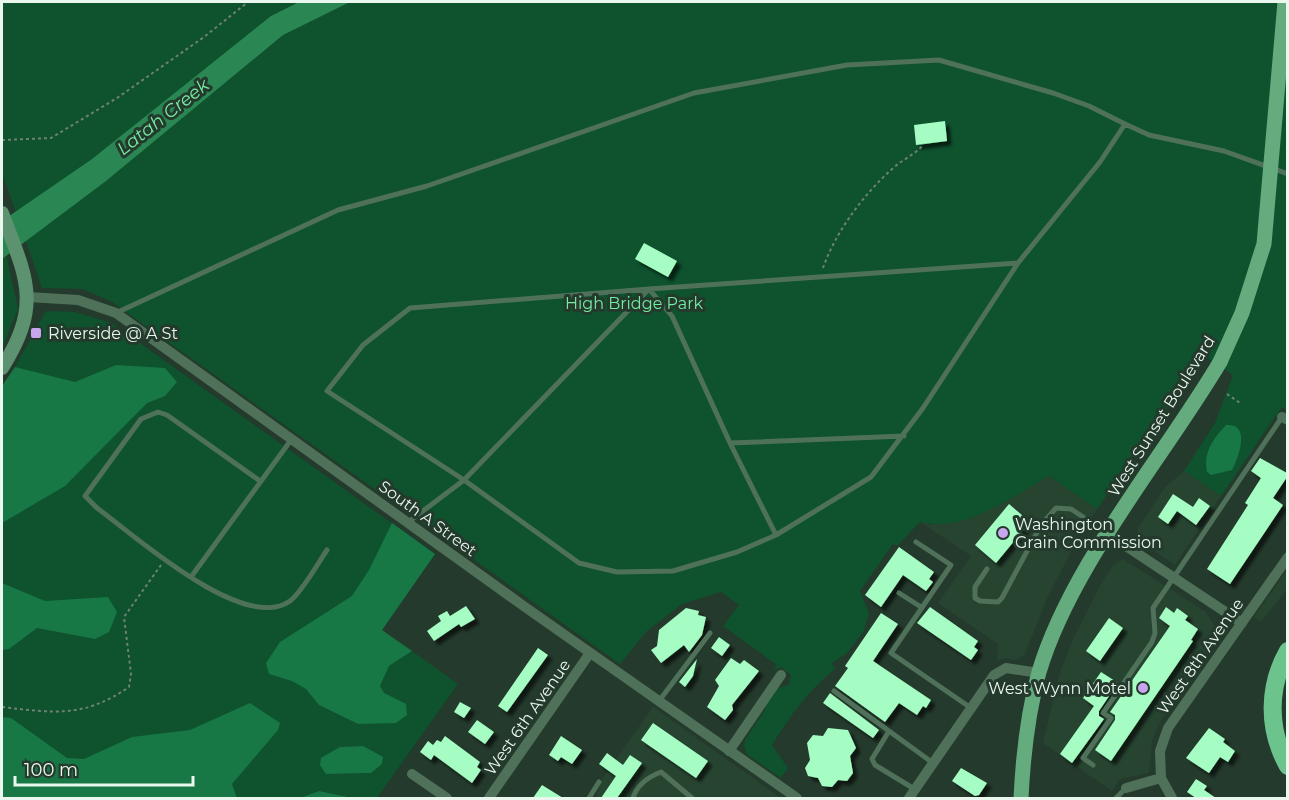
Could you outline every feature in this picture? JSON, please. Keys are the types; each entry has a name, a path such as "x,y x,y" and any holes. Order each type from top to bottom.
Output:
{"highway":[{"path":"1287,651 1278,669 1272,705 1277,741 1287,766"}],"main road":[{"name":"West Sunset Boulevard","path":"1021,798 1027,737 1039,673 1072,596 1108,534 1220,362 1242,313 1264,244 1285,2"},
{"path":"2,213 28,297 27,316 21,333 2,368"}],"street":[{"name":"South A Street","path":"28,297 78,300 116,313 407,523 797,798"},
{"path":"1108,534 1242,623"},
{"name":"West 8th Avenue","path":"1161,778 1160,751 1168,728 1287,558"},
{"name":"West 6th Avenue","path":"489,798 590,652"},
{"path":"912,794 1000,670 1039,673"},
{"path":"729,751 781,675"},
{"path":"412,774 447,798"},
{"path":"1126,788 1161,778 1172,798"}],"lane":[{"path":"116,313 338,210 427,186 694,93 847,65 939,60 1053,93 1149,135 1224,151 1287,174"},
{"path":"1018,262 410,308 363,345 327,392 464,480 579,562 617,572 673,571 737,552 776,535 871,477 904,436 1018,262 1100,162 1125,124"},
{"path":"650,289 672,316 730,443 776,535"},
{"path":"407,523 464,480 650,289"},
{"path":"260,481 167,415 158,412 141,419 85,496 97,508 191,577 230,600 245,606 275,608 291,600 327,550"},
{"path":"1093,765 1083,758 1111,718 1103,713 1152,642 1155,633 1153,608 1285,419"},
{"path":"730,443 904,436"},
{"path":"191,577 292,438"},
{"path":"987,569 975,587 975,598 980,601 998,602 1041,525 1056,508 1071,509 1108,534"},
{"path":"916,542 951,565 891,653 971,708"},
{"path":"899,594 921,607"},
{"path":"659,701 710,633"},
{"path":"834,691 934,764"},
{"path":"889,731 872,759 875,765 912,794"},
{"path":"633,798 635,791 650,776 661,771 692,798"},
{"path":"589,798 599,782"},
{"path":"1116,798 1126,788"}],"path":[{"path":"2,140 51,138 117,98 204,37 248,2"},
{"path":"820,277 830,249 869,193 893,167 924,144"},
{"path":"1227,394 1240,403"},
{"path":"2,707 72,711 106,702 129,687 131,674 124,617 165,559"}],"shaded area":[{"path":"116,365 165,368 177,382 165,396 147,403 65,486 2,523 2,386 15,367 75,382"},
{"path":"1226,425 1234,426 1239,430 1240,450 1232,470 1211,475 1207,472 1206,458 1213,441"},
{"path":"1184,471 1221,496 1175,565 1140,541 1137,535 1138,528 1165,487"},
{"path":"1049,476 1097,509 1083,529 1048,596 1025,654 1016,660 1005,658 997,661 998,644 938,603 971,556 920,522 931,525 976,516"},
{"path":"392,523 435,554 382,630 412,651 389,666 380,686 384,693 406,704 407,715 396,723 358,724 319,705 306,689 292,681 269,674 266,663 280,642 352,596 369,570"},
{"path":"1123,559 1206,612 1218,631 1216,642 1160,722 1152,741 1149,773 1120,779 1112,791 1043,743 1060,672 1074,637 1102,582 1113,565"},
{"path":"1287,570 1287,589 1261,622 1254,617"},
{"path":"2,583 45,601 108,597 117,612 109,632 95,639 37,628 9,649 2,650"},
{"path":"250,703 280,723 278,730 232,784 237,798 2,798 2,717 11,718 67,758 84,759 132,737 190,730"},
{"path":"653,707 781,798 596,798 602,779"},
{"path":"363,746 383,757 382,764 371,773 326,774 320,765 321,758 340,747"},
{"path":"319,791 353,798 300,798"}],"green space":[{"name":"High Bridge Park","path":"2,2 1287,2 1287,410 1282,407 1221,496 1184,471 1215,423 1233,375 1204,356 1097,509 1049,476 1004,503 971,518 937,524 920,522 897,546 893,544 860,591 869,613 864,631 847,653 831,664 836,668 801,703 772,745 788,768 781,778 748,755 744,747 745,740 765,710 766,701 775,689 789,685 791,675 781,667 773,671 777,665 723,626 739,605 721,592 682,604 647,631 620,664 112,302 83,289 42,288 2,173"},
{"path":"2,235 18,309 2,348"},
{"path":"46,311 75,312 112,323 435,554 327,709 358,724 384,693 379,686 389,666 412,651 458,684 377,798 353,798 319,791 300,798 237,798 232,784 2,798 2,386","holes":["362,746 382,757 382,764 370,773 327,774 340,747"]}],"water":[{"name":"Latah Creek","path":"299,2 350,2 283,35 106,181 2,259 2,221 92,159 271,16"}],"building":[{"path":"945,121 947,141 916,145 914,125"},
{"path":"644,243 677,261 668,277 635,259"},
{"path":"1260,458 1287,473 1287,477 1273,498 1283,505 1230,584 1207,569 1248,505 1245,503 1261,478 1251,471"},
{"path":"1173,494 1193,507 1199,498 1210,506 1196,525 1177,511 1168,524 1158,517"},
{"name":"Washington Grain Commission","path":"1009,504 1030,522 996,563 975,545"},
{"path":"899,547 934,572 929,579 933,582 926,591 903,575 881,607 865,595"},
{"path":"466,606 475,619 461,627 459,624 434,641 427,631 441,621 438,616 447,611 450,616"},
{"path":"930,607 978,641 974,647 978,650 971,660 917,623"},
{"name":"West Wynn Motel","path":"1166,607 1174,613 1177,608 1188,616 1185,620 1198,629 1191,640 1193,641 1111,761 1095,750 1115,720 1115,715 1110,712 1170,626 1159,618"},
{"path":"686,608 699,611 698,615 706,617 702,635 689,652 684,645 661,663 651,650 657,646 659,630"},
{"path":"881,613 898,624 873,661 931,700 926,708 923,706 917,715 899,703 885,722 835,686 848,668 845,666"},
{"path":"1109,618 1123,628 1100,661 1086,651"},
{"path":"719,637 730,645 722,656 711,648"},
{"path":"538,648 548,655 507,712 498,706"},
{"path":"731,658 740,664 744,660 759,671 732,705 733,710 725,720 707,707 719,686 715,680"},
{"path":"697,659 693,676 685,687 679,682"},
{"path":"1101,672 1118,683 1099,711 1099,716 1104,719 1072,763 1060,754 1094,706 1083,698"},
{"path":"830,693 879,730 873,738 823,703"},
{"path":"460,702 471,708 464,718 454,712"},
{"path":"477,720 494,732 485,744 468,732"},
{"path":"653,723 708,761 696,778 641,740"},
{"path":"828,728 848,730 856,748 850,756 853,773 847,781 838,780 832,787 822,786 818,778 808,776 805,768 810,760 807,743 813,735 823,736"},
{"path":"1209,728 1225,739 1223,742 1235,751 1228,762 1220,757 1209,773 1186,758"},
{"path":"445,736 480,762 477,767 481,770 472,783 434,755 431,760 420,752 428,741 433,745 437,740 441,742"},
{"path":"561,736 582,750 572,764 561,757 558,761 549,755"},
{"path":"607,753 623,765 630,755 642,763 617,798 601,798 616,776 599,764"},
{"path":"961,768 987,783 979,795 975,796 952,781"},
{"path":"1196,779 1207,786 1204,790 1216,798 1196,798 1187,792"},
{"path":"542,785 563,798 533,798"}],"place":[{"name":"Riverside @ A St","path":"36,333"},
{"name":"Washington Grain Commission","path":"1003,533"},
{"name":"West Wynn Motel","path":"1143,688"}]}
